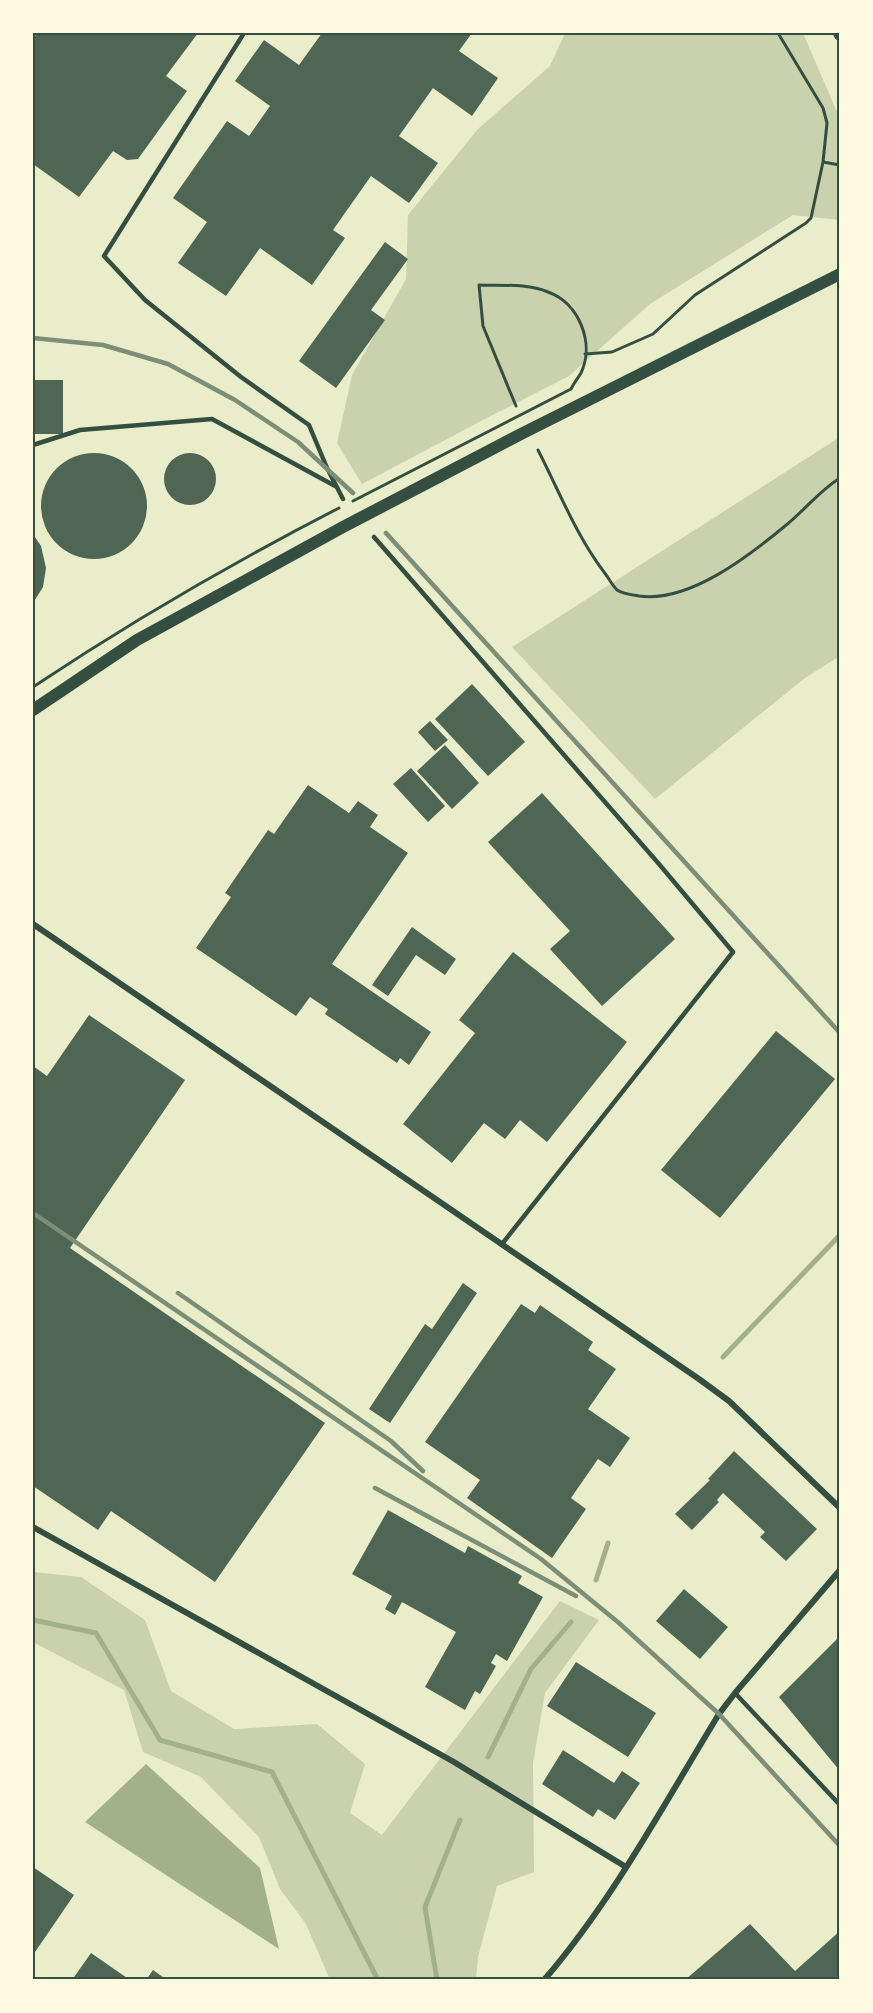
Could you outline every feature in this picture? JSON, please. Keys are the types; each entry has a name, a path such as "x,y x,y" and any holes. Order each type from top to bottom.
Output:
{"main road":[{"path":"825,279 840,268"},
{"path":"33,710 137,640 343,527 825,279 840,274"}],"street":[{"path":"33,924 699,1379 729,1401 840,1508"},
{"path":"33,1527 454,1762 626,1867"},
{"path":"544,1980 573,1946 626,1867 719,1714 840,1570"}],"lane":[{"path":"244,33 104,256 146,300 241,377 309,425 343,499"},
{"path":"33,445 80,430 212,419 337,487"},
{"path":"374,537 733,952 502,1244"},
{"path":"735,1693 840,1805"}],"path":[{"path":"585,354 612,352 653,334 695,295 806,223 813,211 827,138 827,123 823,108 778,33"},
{"path":"823,162 840,165"},
{"path":"33,687 178,594 571,388 582,372 585,354 584,333 579,318 566,302 546,291 523,286 479,285 483,326 516,406"},
{"path":"538,450 584,541 616,589 650,597 677,592 735,564 786,526 828,486 840,478"}],"shaded area":[{"path":"565,33 803,33 840,119 840,220 793,215 650,304 569,376 362,484 337,443 352,375 406,279 408,215 478,129 550,66"},
{"path":"840,437 840,656 805,678 655,799 512,647"},
{"path":"33,1572 81,1577 145,1620 171,1691 234,1729 317,1724 365,1764 350,1813 382,1835 560,1601 599,1620 545,1693 533,1763 534,1872 497,1886 478,1957 476,1980 330,1980 306,1924 280,1889 259,1837 201,1777 143,1752 124,1690 33,1642"},
{"path":"146,1764 260,1868 279,1949 85,1822"}],"building":[{"path":"37,33 198,33 166,76 187,91 138,159 127,160 113,151 79,197 33,164 33,39"},
{"path":"322,33 472,33 459,51 498,78 472,116 433,88 399,136 438,163 409,203 371,176 333,230 345,238 312,285 260,248 226,296 178,263 207,222 173,198 227,121 249,136 270,106 235,81 264,40 299,65"},
{"path":"385,242 408,259 371,310 385,320 336,388 299,361"},
{"path":"33,380 63,380 63,434 33,434"},
{"path":"94,453 114,457 132,468 143,486 147,506 143,526 132,544 114,555 94,559 74,555 56,544 45,526 41,506 45,486 56,468 74,457"},
{"path":"185,453 195,453 204,457 212,465 216,479 212,493 204,501 195,505 185,505 176,501 168,493 164,484 164,474 168,465 176,457"},
{"path":"33,534 41,546 46,568 43,587 33,603"},
{"path":"472,684 525,742 488,776 435,719"},
{"path":"430,721 448,740 435,751 418,732"},
{"path":"445,745 479,783 452,809 417,771"},
{"path":"411,768 445,806 428,822 393,784"},
{"path":"308,785 349,813 358,801 378,815 370,827 408,853 332,964 431,1032 409,1065 400,1058 397,1063 325,1014 328,1009 310,997 296,1016 196,948 231,897 225,893 268,830 274,834"},
{"path":"542,793 675,939 602,1006 550,949 570,931 488,842"},
{"path":"412,927 456,959 445,975 416,955 388,996 372,985"},
{"path":"513,952 627,1042 547,1142 520,1120 505,1139 484,1123 452,1163 403,1124 475,1033 459,1020"},
{"path":"89,1015 185,1080 70,1248 325,1423 215,1582 111,1511 98,1530 33,1486 33,1066 47,1076"},
{"path":"776,1031 835,1079 720,1218 661,1170"},
{"path":"463,1283 477,1293 390,1423 369,1409 425,1324 432,1329"},
{"path":"521,1304 535,1313 540,1305 593,1342 588,1350 616,1369 588,1409 630,1438 610,1467 598,1459 571,1498 586,1509 552,1558 467,1498 480,1480 425,1442"},
{"path":"734,1451 817,1529 786,1561 760,1537 765,1532 723,1493 717,1500 719,1502 692,1530 675,1514 710,1480 708,1479"},
{"path":"388,1510 465,1553 468,1546 522,1576 518,1583 543,1597 507,1661 496,1654 491,1663 496,1666 480,1694 475,1691 465,1710 425,1687 456,1632 402,1602 395,1615 385,1609 392,1596 352,1574"},
{"path":"684,1589 728,1627 700,1659 656,1621"},
{"path":"840,1636 840,1771 779,1697"},
{"path":"576,1662 656,1713 628,1757 547,1706"},
{"path":"563,1750 614,1783 622,1771 640,1783 615,1820 598,1809 593,1817 542,1784"},
{"path":"33,1867 74,1895 33,1955"},
{"path":"750,1924 795,1971 840,1931 840,1980 685,1980"},
{"path":"91,1953 130,1980 72,1980"},
{"path":"153,1970 167,1980 146,1980"}],"waterway":[{"path":"723,1357 840,1235"},
{"path":"596,1580 608,1543"},
{"path":"33,1620 96,1633 160,1740 272,1772 378,1980"},
{"path":"488,1757 531,1669 571,1622"},
{"path":"437,1980 425,1907 460,1820"}],"railway":[{"path":"33,338 103,345 168,364 235,400 298,442 353,493"},
{"path":"386,533 840,1033"},
{"path":"33,1213 541,1559 619,1623 719,1714 840,1846"},
{"path":"178,1293 391,1441 423,1471"},
{"path":"375,1488 576,1596"}]}
